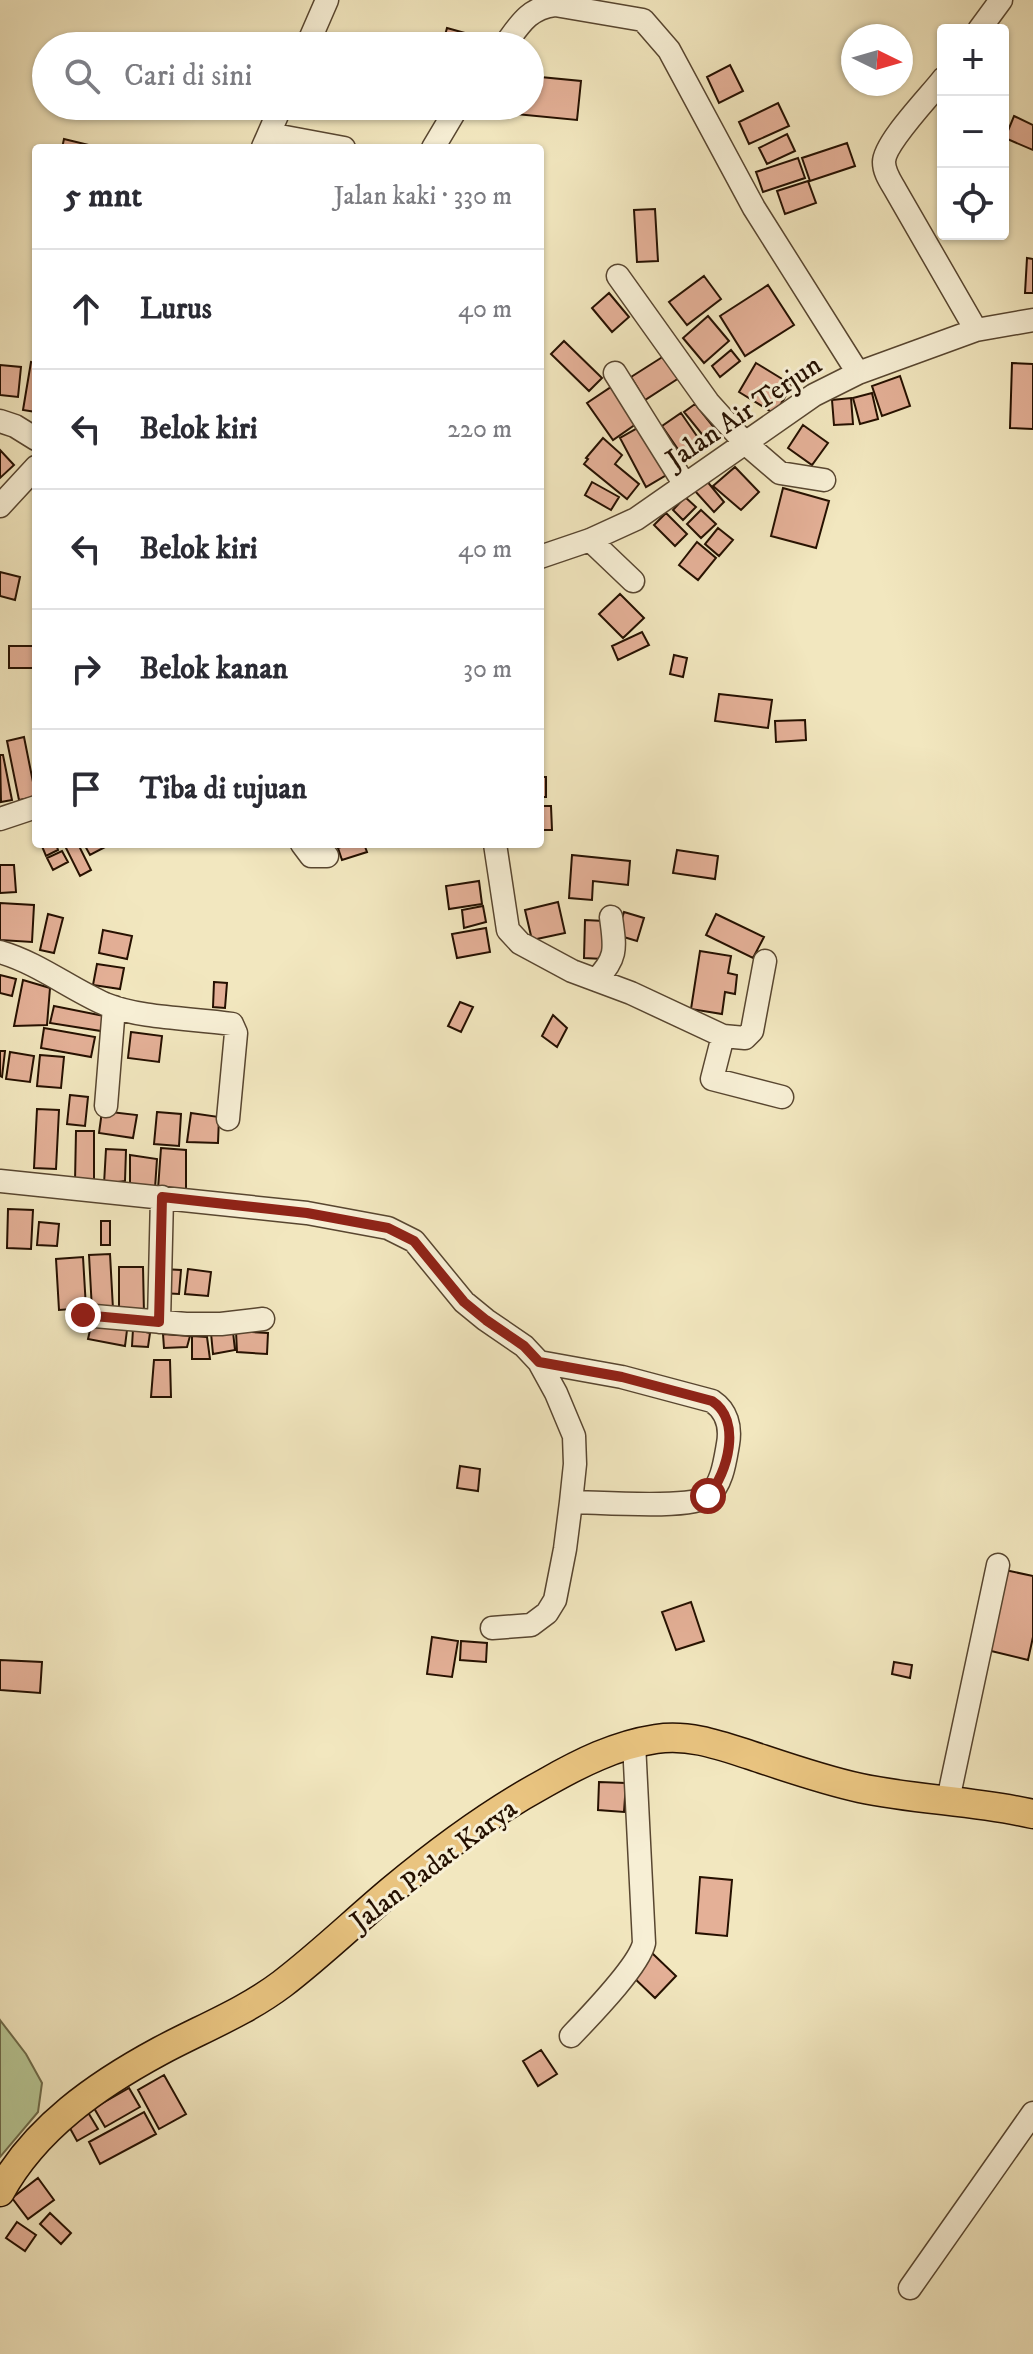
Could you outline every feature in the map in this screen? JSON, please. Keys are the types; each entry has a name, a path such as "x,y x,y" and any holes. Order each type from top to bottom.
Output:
{"main road":[{"name":"Jalan Padat Karya","path":"0,2192 16,2165 43,2133 96,2089 281,1985 456,1839 513,1801 572,1767 634,1743 670,1738 699,1740 859,1788 1033,1814"}],"street":[{"path":"313,32 327,0"},
{"path":"983,24 1001,0"},
{"path":"515,32 529,15 545,6 555,5 643,20 669,50 754,208 858,373"},
{"path":"937,86 887,148 885,172 976,330"},
{"path":"275,120 266,141 299,144"},
{"path":"435,144 450,120"},
{"path":"618,276 708,402 745,443 780,473 824,480"},
{"name":"Jalan Air Terjun","path":"544,556 590,540 636,519 814,395 858,373 976,330 1033,320"},
{"path":"615,373 685,485"},
{"path":"0,421 32,437"},
{"path":"0,506 32,471"},
{"path":"590,540 633,581"},
{"path":"0,819 32,808"},
{"path":"305,848 311,856 327,856"},
{"path":"496,848 505,918 511,935 520,943 546,958 645,999 723,1036 745,1038 752,1031 765,961"},
{"path":"596,980 612,960 611,917"},
{"path":"0,952 33,964 114,1007 235,1027 228,1119"},
{"path":"106,1106 114,1007"},
{"path":"723,1036 712,1079 782,1097"},
{"path":"0,1181 307,1213 378,1226 402,1233 414,1241 464,1302 524,1346 539,1362 574,1436 575,1464 558,1592 539,1621 527,1626 492,1628"},
{"path":"159,1322 162,1197"},
{"path":"83,1315 221,1324 263,1319"},
{"path":"539,1362 622,1377 712,1401 721,1407 730,1432 724,1467 712,1493 703,1499 678,1504 571,1502"},
{"path":"948,1800 998,1565"},
{"path":"571,2036 639,1956 644,1943 634,1743"},
{"path":"910,2288 1033,2113"}],"green space":[{"path":"0,2020 26,2054 42,2083 38,2112 0,2157"}],"building":[{"path":"730,65 743,91 719,103 707,77"},
{"path":"544,77 581,81 577,120 544,117"},
{"path":"778,103 789,126 749,144 739,122"},
{"path":"1014,116 1033,125 1033,150 1009,140"},
{"path":"787,134 795,151 767,164 759,148"},
{"path":"64,139 85,144 63,144"},
{"path":"847,143 855,166 810,181 802,158"},
{"path":"798,158 805,178 763,192 756,172"},
{"path":"808,181 816,203 785,214 777,191"},
{"path":"655,209 658,261 637,262 634,210"},
{"path":"1027,258 1033,259 1033,293 1025,293"},
{"path":"704,276 721,299 687,325 669,302"},
{"path":"768,285 794,325 745,356 720,316"},
{"path":"609,293 629,317 612,332 592,308"},
{"path":"708,316 729,341 704,363 683,338"},
{"path":"564,341 602,378 589,391 551,354"},
{"path":"731,350 740,361 720,377 712,366"},
{"path":"664,356 679,378 645,400 631,377"},
{"path":"31,362 32,411 23,410"},
{"path":"756,363 792,385 775,414 739,392"},
{"path":"1012,363 1033,364 1033,429 1010,428"},
{"path":"0,365 21,367 18,397 0,395"},
{"path":"900,376 910,406 882,416 872,386"},
{"path":"611,387 636,424 613,440 587,403"},
{"path":"872,393 878,419 860,424 853,398"},
{"path":"851,398 853,424 834,425 832,400"},
{"path":"695,404 715,429 705,438 684,412"},
{"path":"681,413 703,445 684,458 662,426"},
{"path":"643,425 668,474 646,487 620,438"},
{"path":"803,425 828,443 812,465 788,448"},
{"path":"603,438 622,455 615,464 639,484 627,499 584,464"},
{"path":"0,450 14,465 0,478"},
{"path":"735,467 759,492 741,510 713,486"},
{"path":"706,480 724,502 714,512 695,491"},
{"path":"592,482 619,497 611,510 585,495"},
{"path":"783,488 829,501 816,548 771,536"},
{"path":"685,497 696,507 683,520 673,510"},
{"path":"701,510 716,524 701,538 687,524"},
{"path":"666,513 687,534 675,546 654,525"},
{"path":"718,528 733,540 719,556 705,544"},
{"path":"697,542 716,558 698,580 679,565"},
{"path":"0,572 20,577 15,600 0,596"},
{"path":"620,594 644,618 623,638 599,614"},
{"path":"642,632 649,645 618,660 612,646"},
{"path":"9,646 32,646 32,668 9,668"},
{"path":"674,655 687,658 683,677 670,674"},
{"path":"719,694 772,700 768,728 715,721"},
{"path":"805,720 806,740 776,742 775,721"},
{"path":"24,737 32,777 32,798 19,800 7,741"},
{"path":"0,755 3,755 12,800 1,802"},
{"path":"544,806 551,806 552,830 544,830"},
{"path":"43,848 57,848 58,850 46,856"},
{"path":"66,848 80,848 91,870 80,876"},
{"path":"86,848 103,848 90,855"},
{"path":"338,848 366,848 367,852 342,860"},
{"path":"677,850 718,856 715,879 673,873"},
{"path":"62,851 68,862 53,870 47,858"},
{"path":"572,855 630,861 628,885 593,881 592,900 569,898"},
{"path":"0,865 14,865 16,892 0,893"},
{"path":"479,881 482,904 449,909 446,886"},
{"path":"558,902 565,933 532,940 525,910"},
{"path":"0,903 34,905 32,942 0,940"},
{"path":"483,906 486,922 464,928 462,910"},
{"path":"624,912 644,918 637,941 617,935"},
{"path":"48,914 63,918 54,953 40,950"},
{"path":"716,914 764,937 753,958 706,935"},
{"path":"585,920 604,921 603,959 584,958"},
{"path":"486,928 490,952 457,958 452,934"},
{"path":"103,930 132,936 127,959 99,953"},
{"path":"700,951 731,956 728,973 737,975 735,994 725,992 722,1014 691,1009"},
{"path":"97,964 124,968 120,989 93,985"},
{"path":"0,975 16,979 12,996 0,993"},
{"path":"23,980 50,988 47,1025 14,1026"},
{"path":"214,982 227,983 225,1008 213,1007"},
{"path":"460,1002 473,1007 461,1032 448,1026"},
{"path":"54,1006 104,1016 101,1031 50,1023"},
{"path":"553,1015 567,1028 557,1047 542,1036"},
{"path":"44,1028 95,1037 91,1057 41,1048"},
{"path":"131,1032 162,1036 159,1062 128,1058"},
{"path":"0,1051 5,1051 2,1077 0,1076"},
{"path":"10,1052 34,1056 30,1082 6,1079"},
{"path":"40,1055 64,1057 61,1088 37,1086"},
{"path":"70,1095 88,1097 85,1126 67,1124"},
{"path":"37,1109 59,1110 56,1169 34,1168"},
{"path":"102,1111 137,1115 133,1138 99,1133"},
{"path":"157,1112 181,1114 179,1146 154,1144"},
{"path":"191,1113 219,1117 218,1143 187,1142"},
{"path":"76,1131 94,1131 94,1182 75,1182"},
{"path":"161,1148 186,1150 186,1189 158,1189"},
{"path":"106,1149 126,1150 125,1181 104,1184"},
{"path":"130,1155 157,1159 155,1188 130,1190"},
{"path":"8,1209 33,1210 31,1249 7,1248"},
{"path":"101,1221 110,1221 110,1245 101,1245"},
{"path":"39,1222 59,1224 57,1246 37,1245"},
{"path":"110,1254 113,1309 92,1310 89,1255"},
{"path":"83,1257 86,1308 59,1310 56,1259"},
{"path":"119,1267 143,1267 144,1314 119,1314"},
{"path":"163,1269 181,1270 179,1294 161,1293"},
{"path":"188,1269 211,1272 208,1296 185,1294"},
{"path":"91,1326 127,1330 125,1346 88,1339"},
{"path":"133,1329 150,1333 148,1347 132,1346"},
{"path":"236,1331 268,1333 267,1354 237,1352"},
{"path":"233,1332 235,1350 213,1354 211,1333"},
{"path":"163,1334 190,1336 187,1347 164,1348"},
{"path":"192,1336 207,1337 210,1359 192,1359"},
{"path":"154,1360 170,1360 171,1397 151,1397"},
{"path":"460,1466 480,1469 478,1491 457,1488"},
{"path":"1005,1570 1033,1576 1033,1637 1028,1660 987,1650"},
{"path":"691,1602 704,1641 676,1650 662,1612"},
{"path":"432,1637 458,1641 452,1677 427,1674"},
{"path":"461,1641 487,1643 486,1662 460,1660"},
{"path":"0,1660 42,1662 40,1693 0,1690"},
{"path":"894,1662 912,1665 910,1678 892,1674"},
{"path":"599,1782 626,1783 624,1812 598,1810"},
{"path":"700,1877 732,1880 727,1936 696,1933"},
{"path":"652,1953 676,1976 655,1998 631,1975"},
{"path":"541,2050 557,2074 538,2086 523,2061"},
{"path":"164,2075 186,2114 159,2129 138,2090"},
{"path":"129,2088 140,2107 105,2127 94,2108"},
{"path":"86,2109 98,2129 77,2141 66,2121"},
{"path":"144,2112 156,2134 100,2164 89,2142"},
{"path":"38,2178 54,2200 28,2219 12,2198"},
{"path":"50,2213 71,2233 61,2244 40,2224"},
{"path":"17,2222 36,2235 25,2251 6,2238"}],"route":[{"path":"83,1315 159,1322 162,1197 307,1213 388,1228 414,1241 464,1302 524,1346 539,1362 622,1377 712,1401 721,1407 730,1432 724,1467 708,1496"}]}
